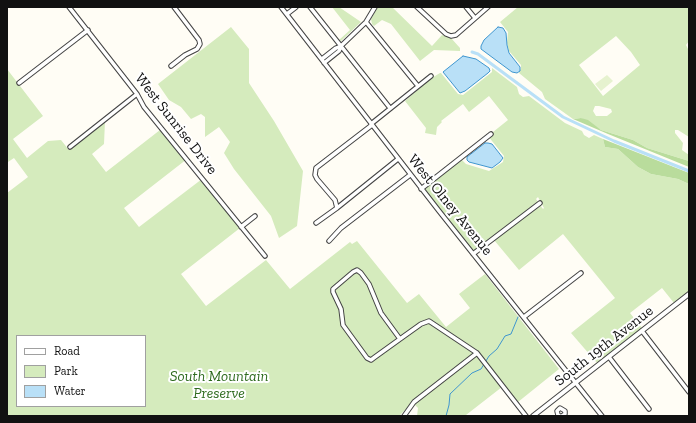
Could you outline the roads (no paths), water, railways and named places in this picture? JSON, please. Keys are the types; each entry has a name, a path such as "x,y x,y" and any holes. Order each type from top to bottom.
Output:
{"street":[{"name":"West Sunrise Drive","path":"69,7 137,94 144,107 187,158 265,256"},
{"path":"170,66 197,48 200,44 199,40 174,7"},
{"name":"West Olney Avenue","path":"281,7 410,175 602,416"},
{"path":"287,14 296,7"},
{"path":"310,7 390,108"},
{"path":"323,61 333,53 339,51 341,46 366,22 374,9 368,7"},
{"path":"417,7 446,34 451,36 456,35 488,7"},
{"path":"466,7 475,18"},
{"path":"366,22 418,86"},
{"path":"19,83 88,30"},
{"path":"337,208 335,200 317,179 315,175 316,168 431,76"},
{"path":"70,147 137,94"},
{"path":"421,189 491,134"},
{"path":"316,223 398,159"},
{"path":"329,241 341,228 410,175"},
{"path":"473,254 540,203"},
{"path":"241,227 255,216"},
{"path":"400,339 381,313 369,284 357,270 333,289 341,309 343,325 367,358 371,360 421,324 429,321 477,353 526,416"},
{"path":"524,317 581,273"},
{"name":"South 19th Avenue","path":"533,416 689,294"},
{"path":"642,332 689,392"},
{"path":"404,416 414,402 477,353"},
{"path":"609,357 649,408"}],"water":[{"path":"498,27 503,28 506,33 509,53 520,67 520,71 517,73 512,72 481,49 484,40"},
{"path":"463,56 476,59 489,68 490,71 465,91 460,93 443,72"},
{"path":"485,143 492,144 503,158 492,168 469,162 467,160 467,157"}],"waterway":[{"path":"472,52 478,54 563,117 614,141 689,171"},
{"path":"446,416 450,394 472,373 481,369 505,336 511,334 518,317"}],"park label":[{"name":"South Mountain Preserve","path":"219,386"}]}
